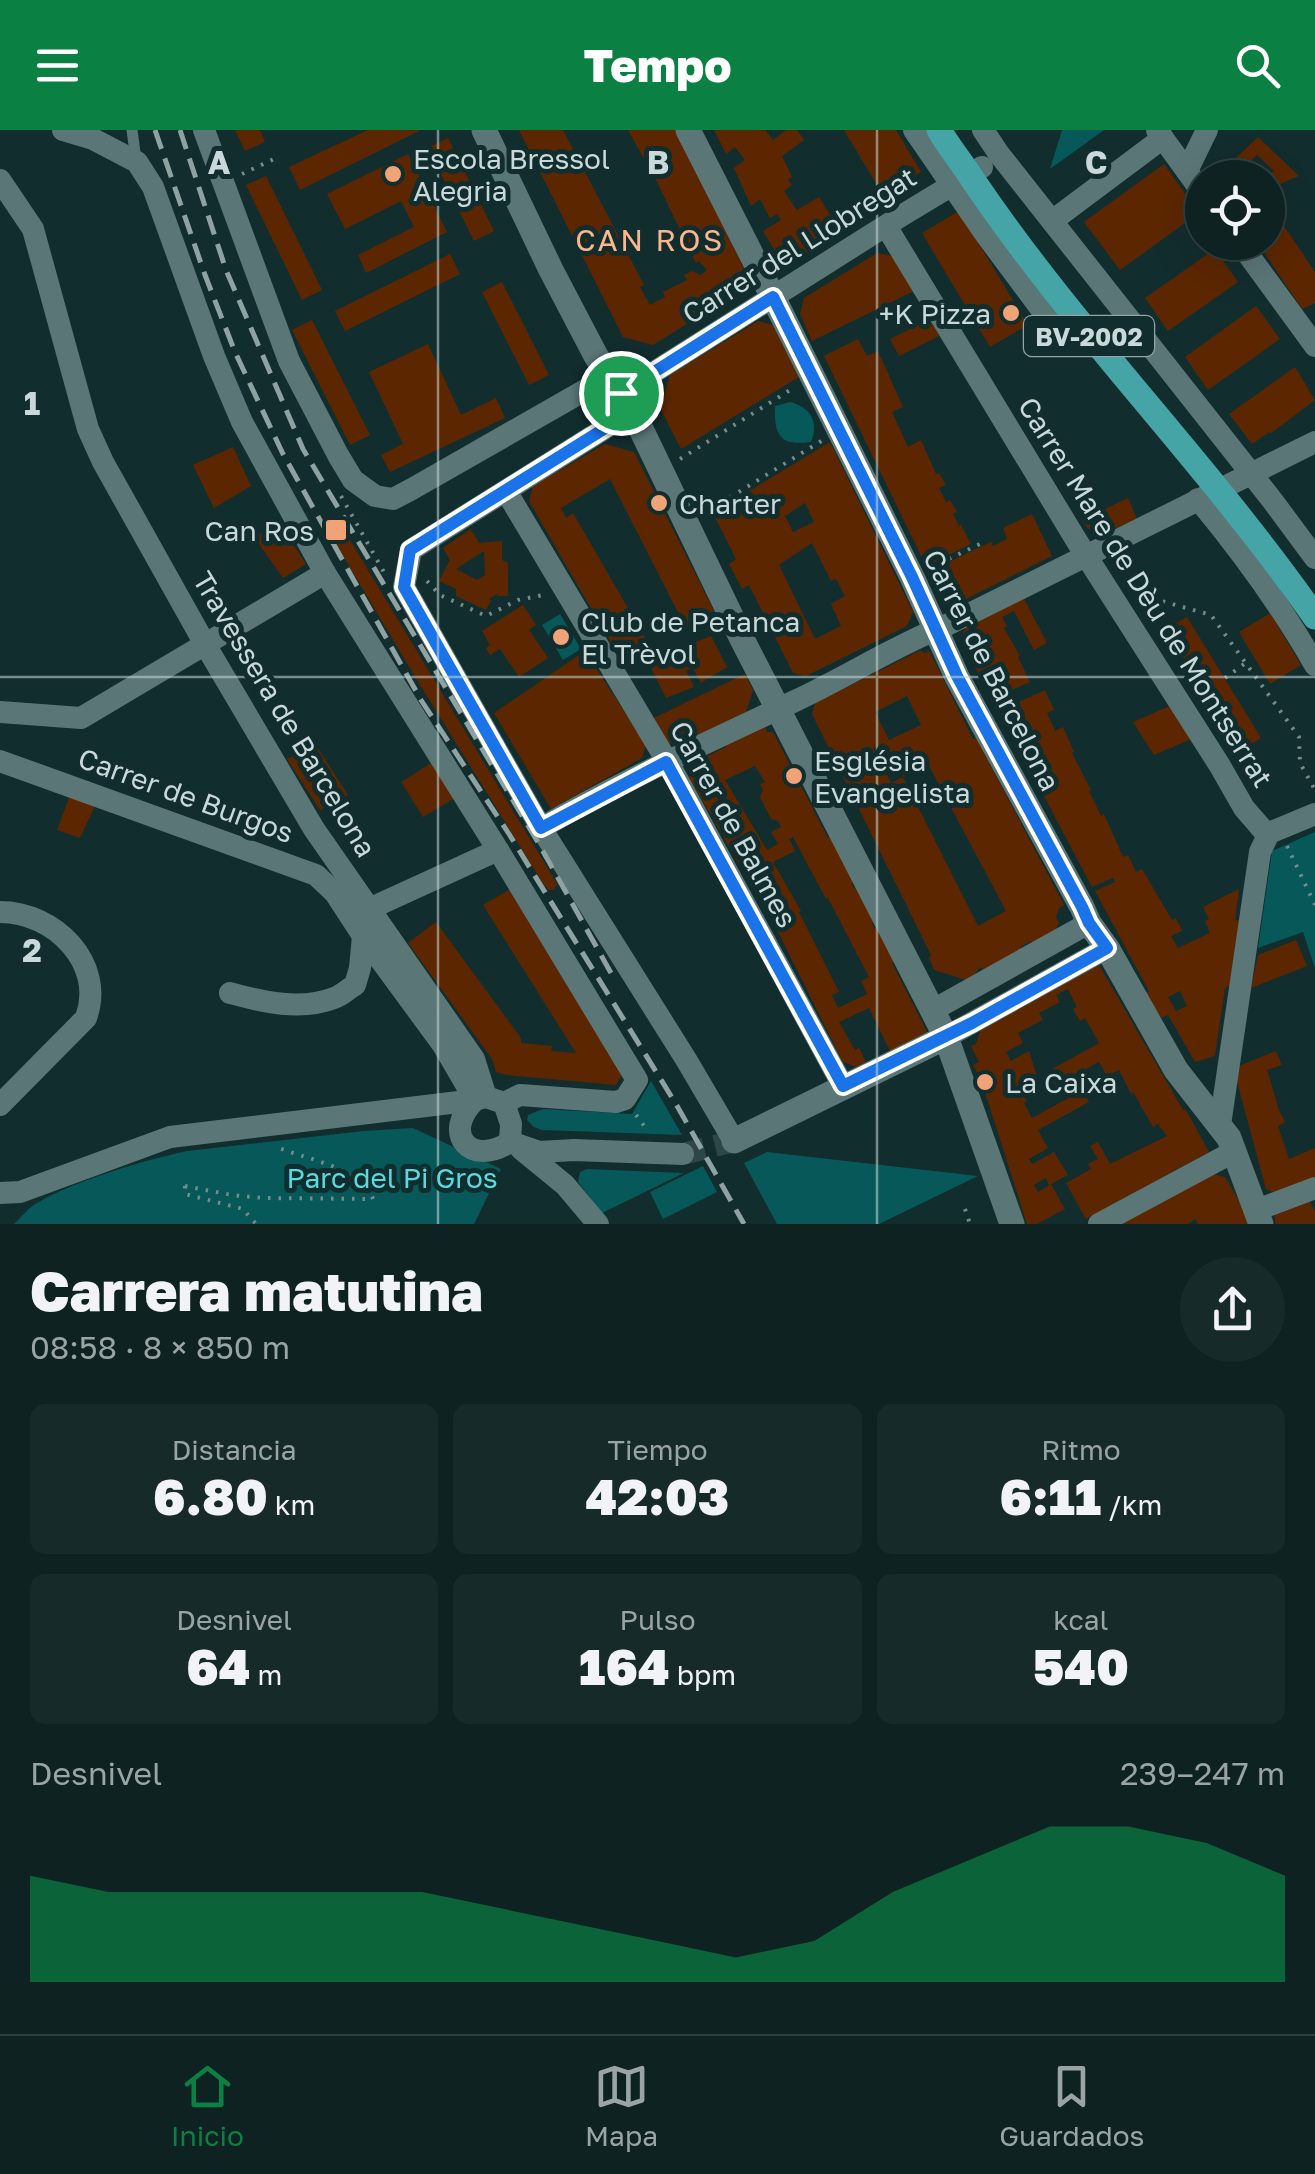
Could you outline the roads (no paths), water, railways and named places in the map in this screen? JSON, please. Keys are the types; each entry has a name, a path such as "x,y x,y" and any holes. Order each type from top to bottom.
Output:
{"main road":[{"name":"BV-2002","path":"938,130 967,176 1110,336 1225,487 1315,617"},
{"name":"BV-2002","path":"958,130 967,176"},
{"name":"BV-2002","path":"1225,487 1283,550 1315,595"}],"street":[{"path":"63,130 93,139 136,162 152,187 242,422 325,573 637,1080 625,1098 616,1102 520,1095 497,1120 479,1152 463,1141 459,1128 462,1116 497,1120"},
{"name":"Carrer del Llobregat","path":"204,130 289,361 353,480 375,496 393,499 613,390 773,297 967,176"},
{"path":"484,130 533,235 613,390 660,470 946,1037 1012,1224"},
{"name":"Carrer de Barcelona","path":"688,130 912,577 957,676 1089,923 1176,1070 1220,1125 1235,1151 1259,1217"},
{"path":"914,130 967,176 1064,340"},
{"path":"983,130 1052,221 1225,487 1315,558"},
{"path":"1192,160 1207,130"},
{"path":"1052,221 1160,134 1185,167"},
{"name":"Travessera de Barcelona","path":"0,180 33,229 88,429 104,462 314,829 474,1059 497,1120"},
{"name":"Carrer Mare de Dèu de Montserrat","path":"886,226 1244,808 1263,830 1277,837"},
{"path":"1252,260 1315,346"},
{"name":"Carrer del Llobregat","path":"541,828 394,580 410,550 506,491 613,390"},
{"path":"1107,948 946,1037 734,1141 541,828 666,762 1315,442"},
{"path":"1225,487 1221,527 1315,665"},
{"name":"Carrer de Balmes","path":"506,491 666,762 843,1086"},
{"path":"0,712 81,718 325,573"},
{"name":"Carrer de Burgos","path":"0,761 308,871 336,893 497,1120"},
{"path":"1220,1125 1260,852 1315,814"},
{"path":"369,909 498,850"},
{"path":"0,912 40,922 69,939 88,973 92,1002 86,1018 0,1105"},
{"path":"932,1010 1089,923"},
{"path":"230,993 262,1002 300,1004 334,998 354,986 363,936"},
{"path":"408,1107 459,1128"},
{"path":"0,1213 10,1193 170,1137 408,1107 497,1120 539,1152 683,1154"},
{"path":"497,1120 512,1156 562,1183 598,1224"},
{"path":"562,1183 564,1150"},
{"path":"1098,1224 1235,1151"},
{"path":"1259,1217 1315,1188"}],"lane":[{"path":"132,130 136,162"}],"tunnel":[{"path":"683,1154 734,1141"}],"railway":[{"path":"155,130 235,352 283,454 421,700 676,1104 744,1224"},
{"path":"180,130 226,270 303,449 539,844 611,973"}],"place":[{"name":"Escola Bressol Alegria","path":"393,174"},
{"name":"+K Pizza","path":"1011,313"},
{"name":"Charter","path":"659,503"},
{"name":"Can Ros","path":"336,530"},
{"name":"Club de Petanca El Trèvol","path":"561,637"},
{"name":"Església Evangelista","path":"794,776"},
{"name":"La Caixa","path":"985,1082"}],"district":[{"name":"CAN ROS","path":"650,240"}],"park label":[{"name":"Parc del Pi Gros","path":"392,1177"}]}
